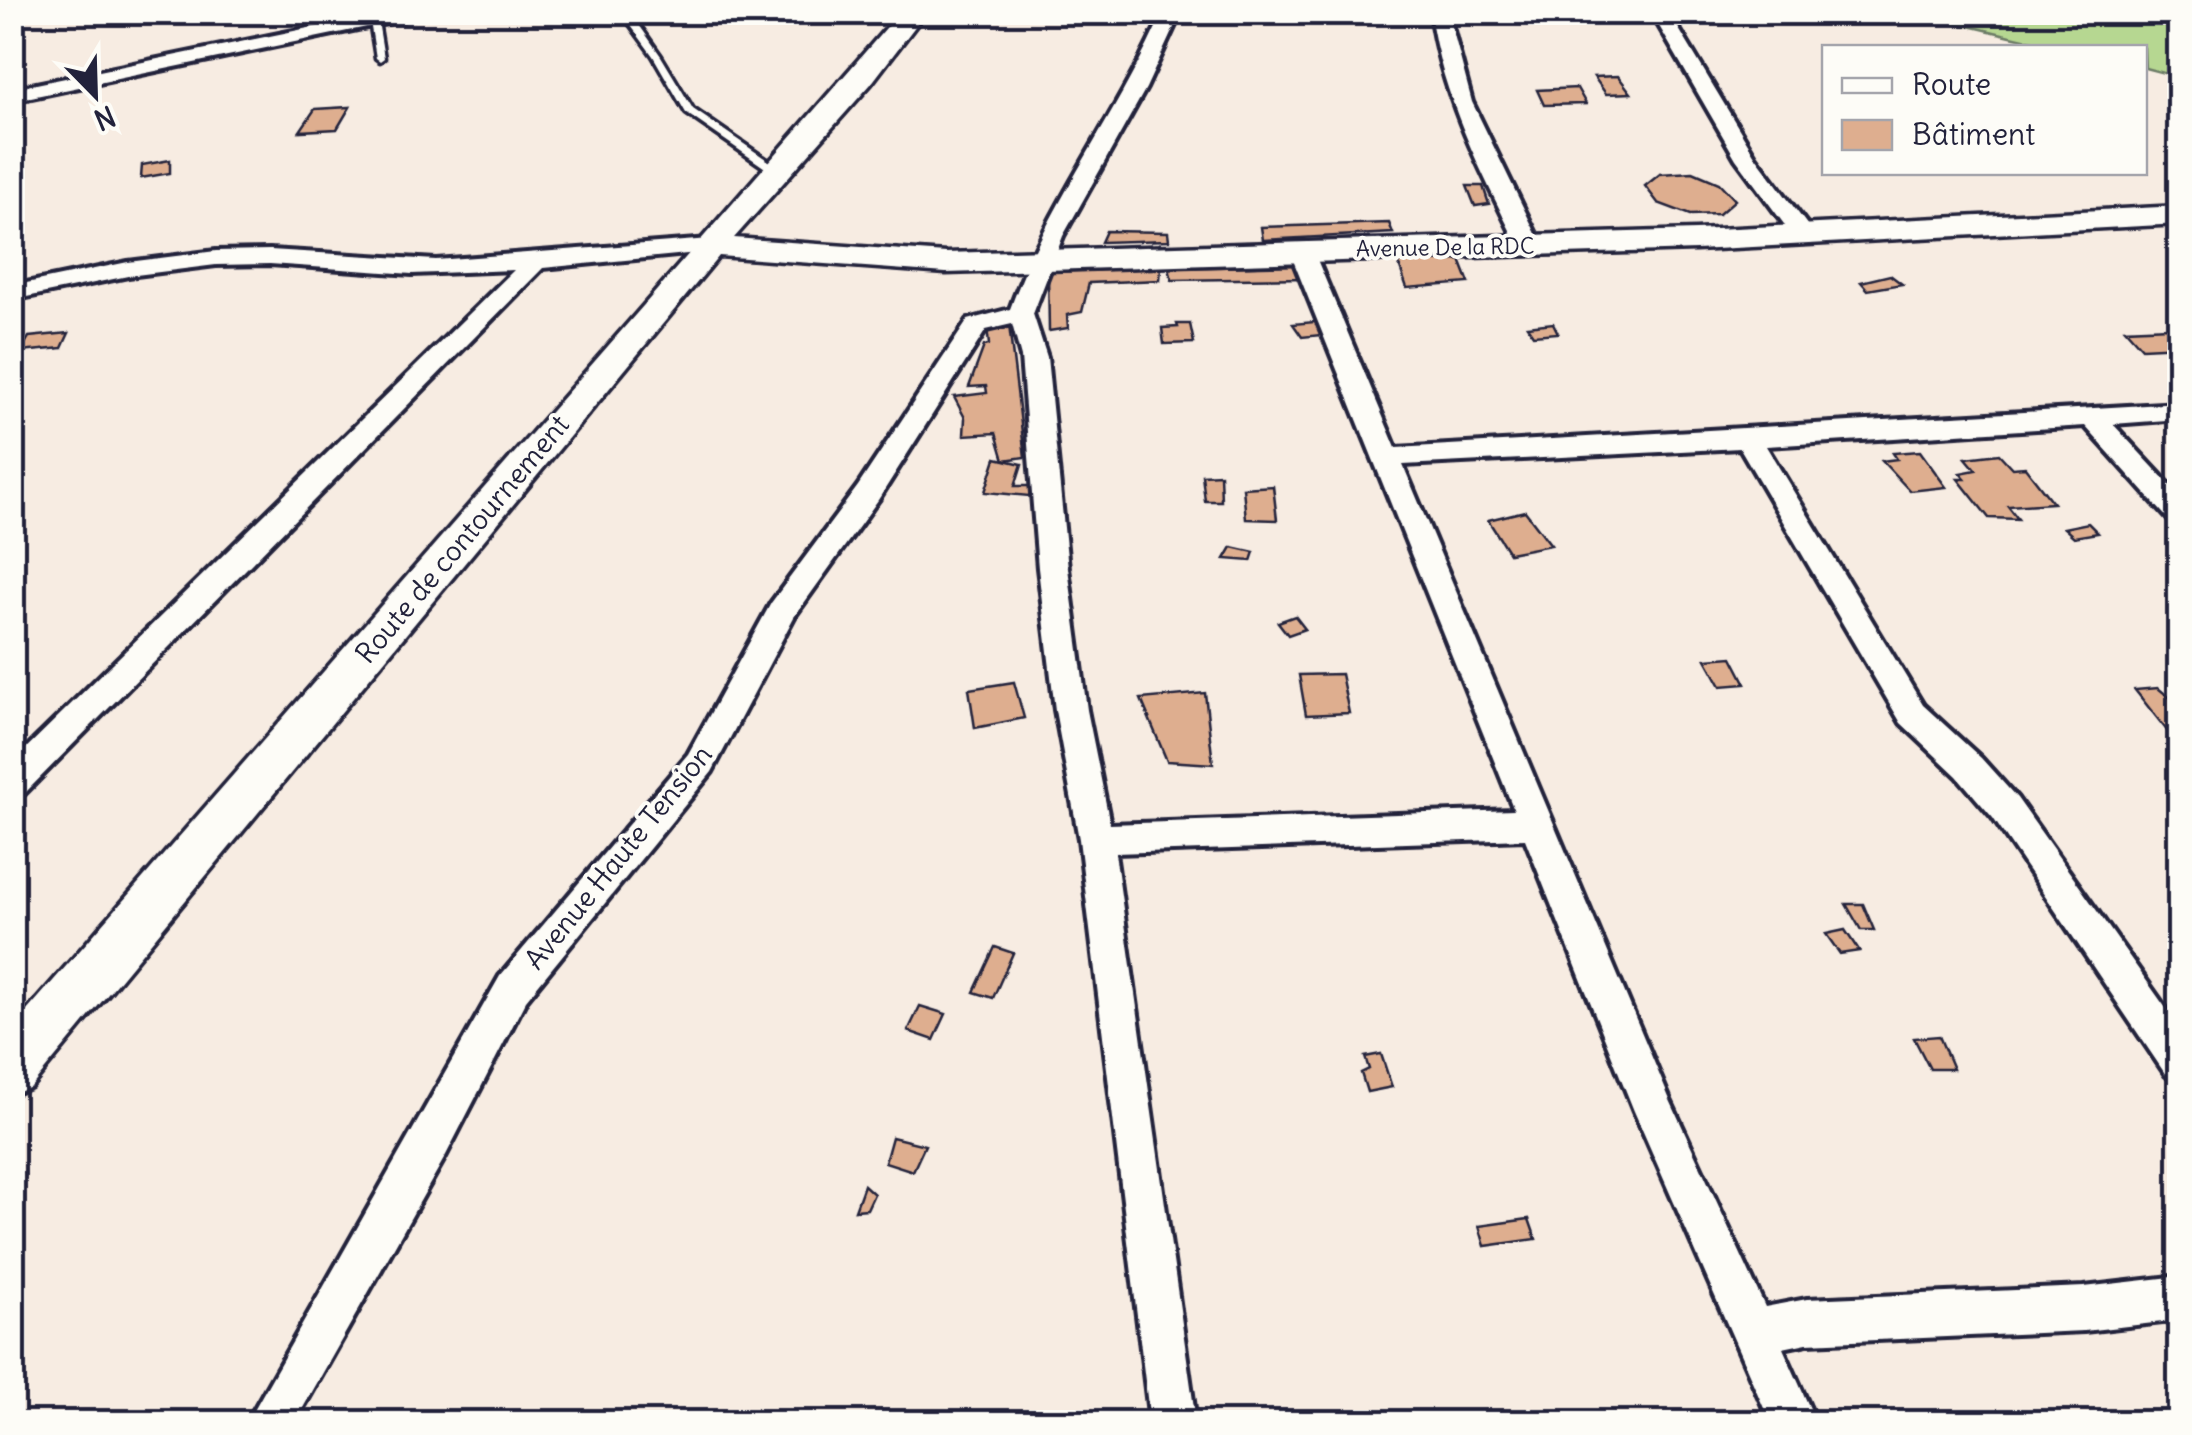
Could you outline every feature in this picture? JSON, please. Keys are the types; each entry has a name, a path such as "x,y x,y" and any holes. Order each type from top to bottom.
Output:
{"street":[{"path":"12,95 415,12"},
{"name":"Route de contournement","path":"17,1054 914,12"},
{"path":"1440,12 1476,140 1530,246"},
{"path":"1169,13 1103,150 1041,257 1021,314 1034,357 1071,710 1096,840 1173,1422"},
{"path":"1664,18 1747,159 1803,234"},
{"name":"Avenue De la RDC","path":"710,246 946,262 1530,246 2180,214"},
{"path":"12,293 156,264 208,258 276,257 431,267 710,246"},
{"path":"1301,250 1654,1111 1793,1422"},
{"path":"12,784 538,260"},
{"name":"Avenue Haute Tension","path":"270,1422 513,988 700,764 782,611 868,493 976,325 1021,314"},
{"path":"1386,457 2180,411"},
{"path":"2092,417 2180,514"},
{"path":"1748,439 1912,714 1969,767 2005,808 2180,1062"},
{"path":"1096,840 1536,824"},
{"path":"1754,1332 1807,1321 2084,1309 2180,1298"}],"lane":[{"path":"625,12 689,111 775,170"},
{"path":"374,21 380,58"}],"green space":[{"path":"1870,13 2179,13 2179,77 2147,69 2147,45 2049,45 1969,26"}],"building":[{"path":"1618,76 1631,93 1606,94 1594,77"},
{"path":"1577,88 1586,104 1544,105 1537,90"},
{"path":"350,107 337,129 300,131 315,109"},
{"path":"170,160 170,173 141,178 142,165"},
{"path":"1693,172 1719,183 1735,200 1719,214 1690,215 1658,203 1645,186 1660,174"},
{"path":"1467,186 1483,186 1489,204 1475,206"},
{"path":"1389,223 1393,233 1263,240 1261,227"},
{"path":"1106,231 1168,232 1169,240 1101,242"},
{"path":"1460,260 1469,283 1407,288 1398,262"},
{"path":"1303,265 1307,278 1172,280 1169,268"},
{"path":"1161,268 1160,280 1089,283 1082,312 1067,315 1068,328 1049,331 1048,272"},
{"path":"1890,275 1902,284 1868,290 1861,282"},
{"path":"1325,321 1331,334 1302,337 1293,324"},
{"path":"1553,323 1558,333 1533,335 1527,326"},
{"path":"1177,324 1190,324 1194,343 1164,344 1162,328 1178,327"},
{"path":"1009,325 1025,457 1004,460 996,433 964,435 965,418 954,397 987,393 986,386 969,387 984,346 989,345 987,327"},
{"path":"2169,327 2180,338 2180,346 2142,348 2125,329"},
{"path":"69,333 62,348 20,352 29,337"},
{"path":"1920,451 1946,487 1910,491 1882,461 1897,459 1893,453"},
{"path":"1999,454 2012,468 2025,467 2053,503 2008,506 2018,519 1989,518 1958,479 1965,479 1960,473 1976,470 1966,458"},
{"path":"996,458 1022,464 1015,486 1031,486 1029,496 985,492"},
{"path":"1220,474 1221,501 1205,501 1202,475"},
{"path":"1273,486 1277,520 1246,519 1243,488"},
{"path":"1525,511 1551,545 1509,553 1488,520"},
{"path":"2088,523 2098,533 2074,537 2064,528"},
{"path":"1232,547 1254,552 1251,561 1225,559"},
{"path":"1295,616 1305,629 1288,635 1278,622"},
{"path":"1732,657 1746,684 1721,686 1706,659"},
{"path":"1341,674 1349,713 1306,715 1299,675"},
{"path":"1014,682 1024,718 975,728 969,689"},
{"path":"2158,688 2180,706 2180,730 2168,732 2135,690"},
{"path":"1205,693 1213,764 1167,761 1141,699"},
{"path":"1846,904 1863,904 1874,930 1861,930"},
{"path":"1845,930 1859,951 1840,954 1826,934"},
{"path":"995,947 1013,953 993,998 974,992"},
{"path":"920,1006 946,1014 934,1040 908,1031"},
{"path":"1939,1036 1953,1069 1930,1069 1914,1038"},
{"path":"1381,1054 1392,1087 1367,1092 1361,1073 1369,1069 1365,1057"},
{"path":"892,1137 925,1145 913,1171 885,1162"},
{"path":"864,1185 874,1194 867,1209 855,1210"},
{"path":"1529,1219 1536,1239 1485,1246 1479,1226"}]}
